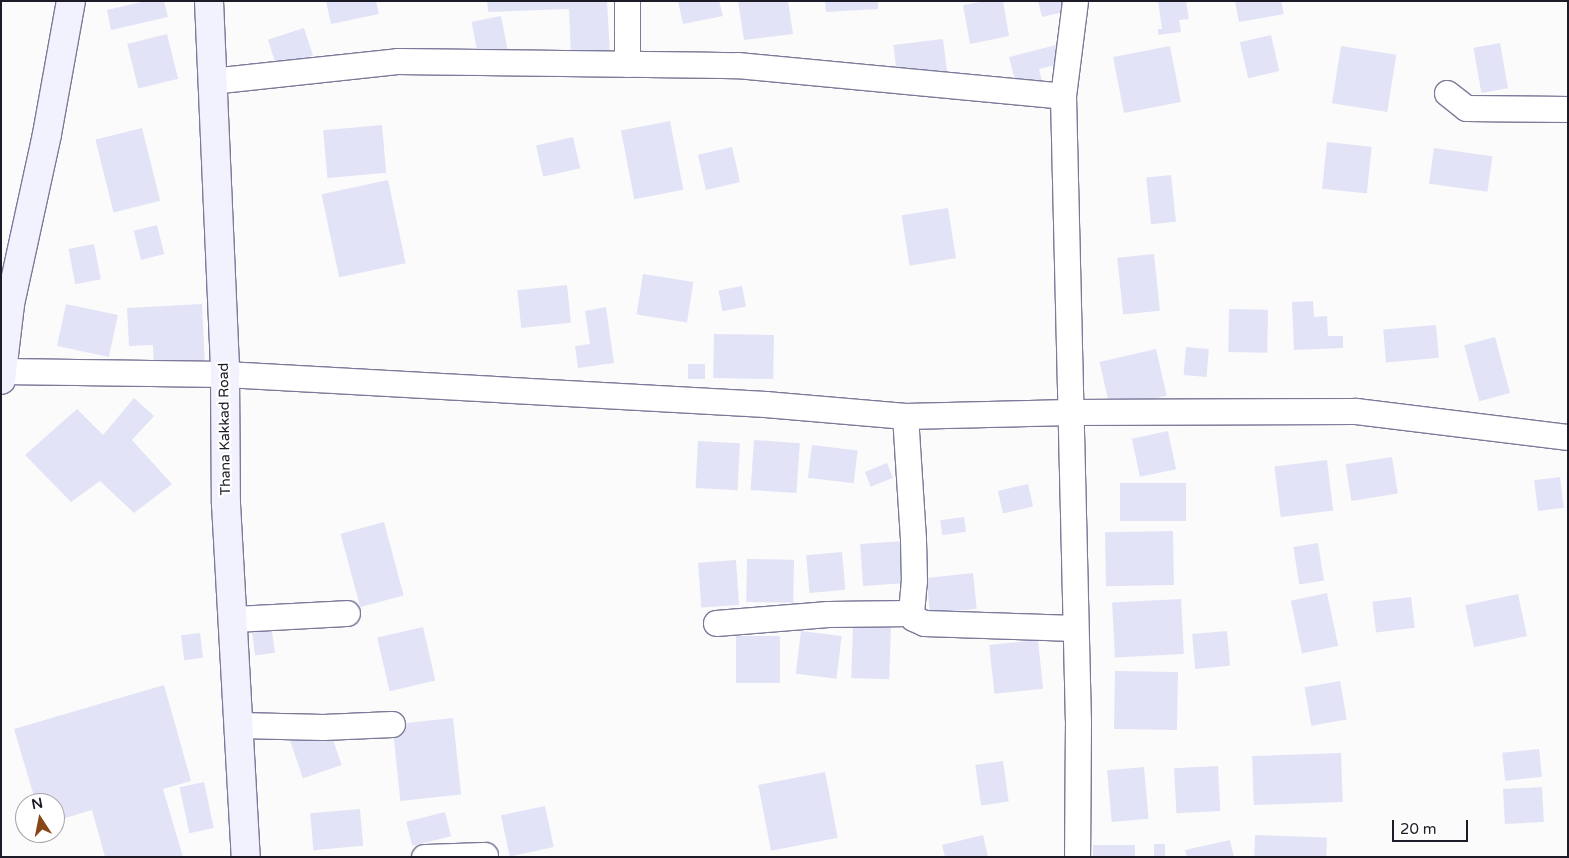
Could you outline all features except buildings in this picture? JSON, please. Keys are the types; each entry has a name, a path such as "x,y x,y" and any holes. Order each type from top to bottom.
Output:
{"main road":[{"path":"2,375 5,303 47,134 71,1"},
{"name":"Thana Kakkad Road","path":"209,1 225,374 226,504 246,857"}],"street":[{"path":"627,1 627,64"},
{"path":"1075,1 1063,96 1078,721 1077,857"},
{"path":"211,81 397,61 737,65 1063,96"},
{"path":"1447,93 1466,108 1568,109"},
{"path":"2,375 225,374 765,404 905,416 1070,412 1356,410 1568,437"},
{"path":"905,416 914,564 911,613 913,618 924,623 1076,628"},
{"path":"233,619 347,612"},
{"path":"716,623 828,614 911,613"},
{"path":"239,725 323,727 392,724"},
{"path":"424,857 485,855"}]}
